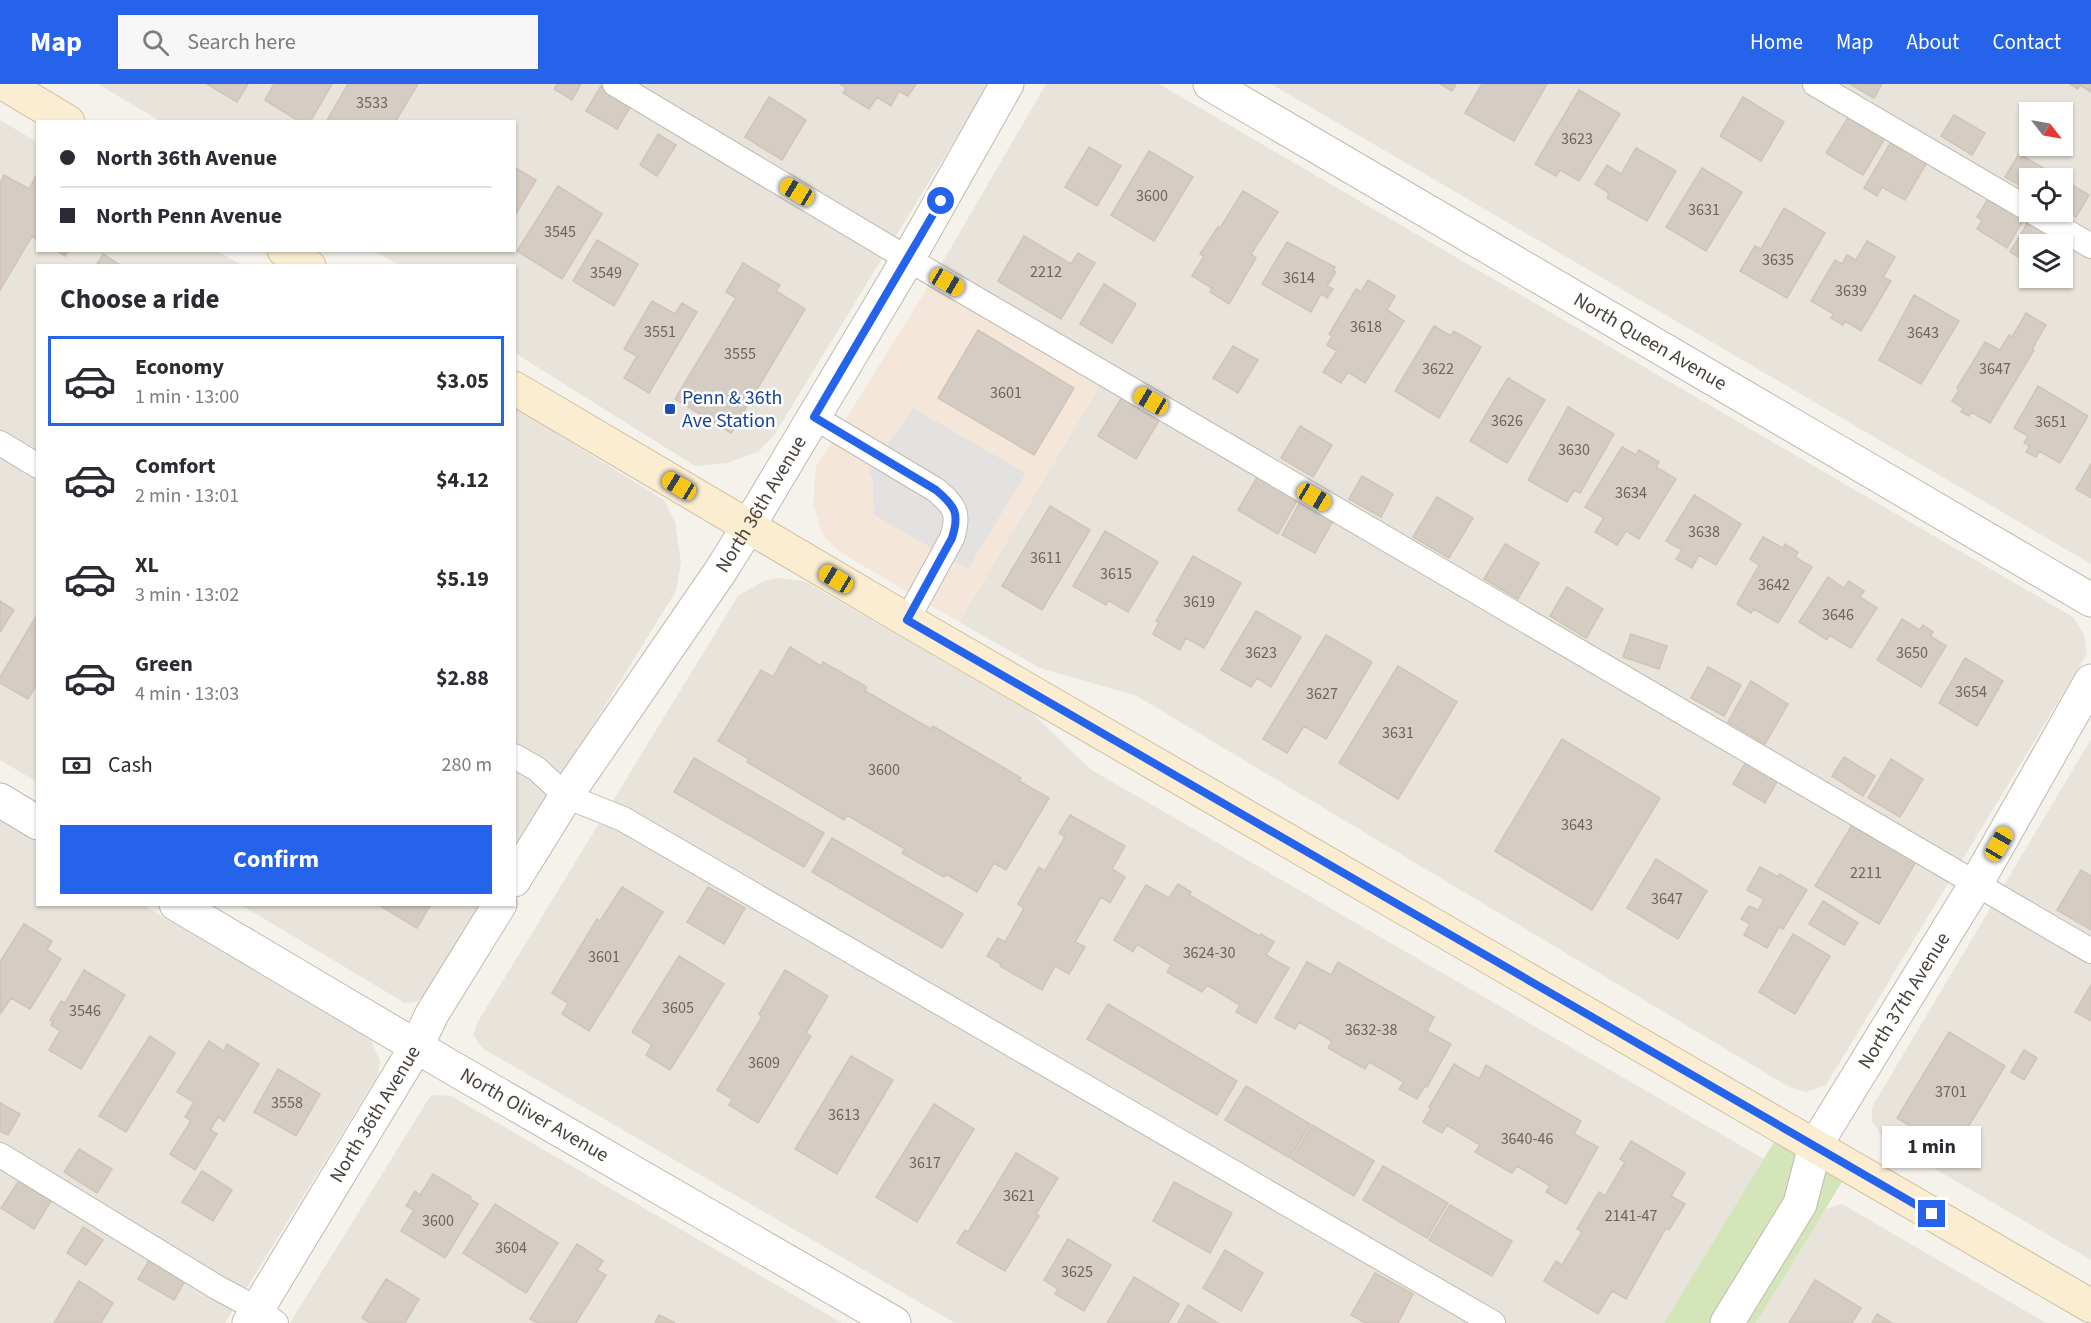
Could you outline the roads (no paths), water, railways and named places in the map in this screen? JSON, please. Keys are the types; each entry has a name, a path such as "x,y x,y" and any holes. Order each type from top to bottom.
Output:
{"main road":[{"path":"5,84 65,120"},
{"path":"287,252 306,264"},
{"path":"516,389 907,620 2091,1306"}],"street":[{"name":"North 36th Avenue","path":"516,877 567,796 722,569 908,259 1007,84"},
{"name":"North Queen Avenue","path":"1210,84 2091,600"},
{"path":"2091,619 2091,627"},
{"name":"North 37th Avenue","path":"1727,1323 1800,1204 1815,1146 1976,884 2091,681"},
{"path":"0,801 36,822"},
{"name":"North Oliver Avenue","path":"179,906 416,1047 894,1323"},
{"name":"North 36th Avenue","path":"261,1318 416,1047 432,1014 499,906"}],"lane":[{"path":"615,84 908,259 2091,951"},
{"path":"1815,84 2019,204"},
{"path":"2050,222 2091,246"},
{"path":"814,417 936,490 950,501 956,512 956,524 952,538 907,620"},
{"path":"0,443 36,465"},
{"path":"516,757 537,769 567,796 623,819 1493,1323"},
{"path":"0,1155 218,1288 261,1318"}],"place":[{"name":"Penn & 36th Ave Station","path":"670,409"}]}
